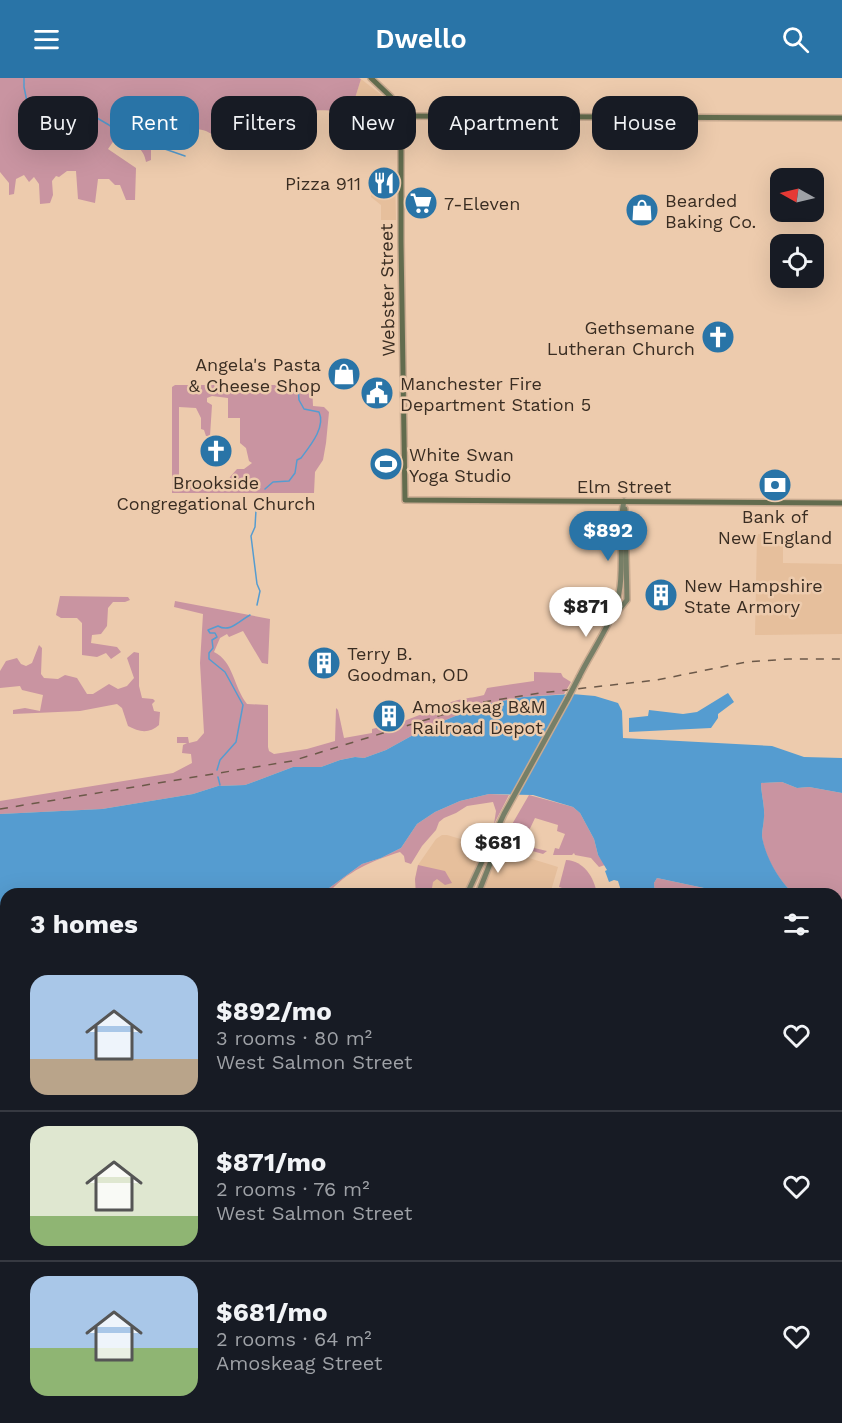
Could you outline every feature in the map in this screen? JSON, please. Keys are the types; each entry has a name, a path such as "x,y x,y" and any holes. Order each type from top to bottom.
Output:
{"main road":[{"path":"371,78 390,96"},
{"path":"416,116 842,118"},
{"name":"Webster Street","path":"401,150 400,242 405,500"},
{"name":"Elm Street","path":"405,500 842,503"},
{"path":"470,888 511,802 604,629 619,595 621,517 624,501"},
{"path":"480,888 498,846"}],"shaded area":[{"path":"0,78 361,79 356,96 329,96 329,110 317,110 317,96 211,96 211,134 199,130 199,96 110,96 110,146 108,149 136,168 135,200 126,200 120,185 115,185 109,179 98,179 95,203 78,199 76,171 67,171 59,177 56,176 52,181 53,195 50,203 40,204 39,184 34,177 29,182 24,175 16,179 14,194 9,195 9,183 0,172"},
{"path":"361,79 383,96 356,96"},
{"path":"140,150 151,150 151,160 146,162"},
{"path":"395,172 396,220 381,220 381,205 371,197 372,173"},
{"path":"175,385 312,385 313,406 324,407 329,412 323,460 315,472 314,493 172,493 172,387","holes":["212,396 228,398 228,418 240,418 240,443 246,448 249,461 252,463 244,469 237,469 228,483 179,482 179,407 196,408 201,418 201,429 204,430 206,436 210,436 212,405 207,402 207,398"]},
{"path":"757,534 783,535 783,563 842,564 842,634 755,635"},
{"path":"60,596 128,597 130,600 125,602 113,602 108,608 107,626 101,634 92,635 91,643 117,647 121,652 111,659 106,653 97,657 82,655 82,623 77,618 61,618 56,615"},
{"path":"175,601 270,619 268,664 262,663 243,631 220,638 214,652 221,656 230,668 247,704 268,705 268,747 269,751 274,754 307,749 335,741 336,708 344,738 372,733 372,729 404,721 455,701 484,695 487,688 534,681 534,672 561,673 571,682 564,694 523,697 482,705 424,729 386,750 364,758 340,760 321,767 293,767 245,785 218,786 193,794 102,809 0,814 0,801 173,773 192,763 191,754 182,753 183,745 187,743 177,743 177,737 188,737 189,743 197,741 204,733 200,663 203,614 174,607"},
{"path":"39,645 42,648 41,674 44,678 58,679 65,675 77,678 87,694 93,694 109,684 118,689 127,686 134,678 127,658 134,652 139,653 139,686 142,698 155,701 152,704 154,711 160,712 159,725 148,731 140,731 128,726 122,708 117,704 80,711 13,714 13,710 25,708 40,711 43,695 22,690 20,686 0,688 0,671 6,661 17,658 21,664 26,666 32,663"},
{"path":"782,782 797,788 809,787 842,793 842,888 787,888 769,860 763,844 764,812 761,783"},
{"path":"489,794 509,795 494,824 496,811 493,802 467,806 439,822 436,830 422,846 411,864 405,862 400,852 370,863 351,873 333,888 329,888 362,864 401,848 417,824 435,812 460,801"},
{"path":"529,795 573,807 580,813 594,839 598,855 605,865 599,867 591,858 574,853 572,855 553,855 555,848 559,849 565,834 557,831 558,825 535,818 525,839 531,841 530,847 547,851 543,854 511,845 507,841 507,833"},
{"path":"447,835 481,845 482,851 466,888 416,888 418,865 436,839"},
{"path":"502,851 506,851 558,867 552,888 484,888"},
{"path":"566,860 583,867 595,888 562,888 559,887"},
{"path":"418,865 445,871 452,883 445,885 437,879 433,882 432,888 416,888"},
{"path":"657,878 704,888 654,888"}],"water":[{"path":"728,693 734,702 718,714 711,728 629,732 629,718 648,716 649,710 683,714 697,712"},
{"path":"572,694 595,696 618,703 622,711 623,738 772,746 804,757 842,758 842,793 809,787 797,788 782,782 761,783 764,844 769,860 787,888 704,888 657,878 654,888 620,888 618,881 609,882 605,871 607,870 598,855 594,839 580,813 573,807 533,795 489,794 460,801 435,812 417,824 401,848 362,864 329,888 0,888 0,814 102,809 193,794 218,786 245,785 293,767 321,767 340,760 364,758 386,750 424,729 482,705 523,697"}],"waterway":[{"path":"24,78 32,126 60,132 64,136 97,118 134,143 146,141 154,143 185,156"},
{"path":"265,489 273,482 289,481 295,473 297,460 309,448 319,430 321,418 319,412 304,409 299,400 298,387"},
{"path":"256,510 255,527 251,536 257,584 260,591 257,605"},
{"path":"217,770 220,760 236,742 243,705 225,672 209,659 209,653 213,648 212,640 217,637 215,633 210,633 208,630 218,626 230,627 250,615"},
{"path":"218,777 220,785"}],"railway":[{"path":"0,809 292,761 484,702 540,693 657,680 746,662 842,659"}],"place":[{"name":"Pizza 911","path":"384,183"},
{"name":"7-Eleven","path":"421,203"},
{"name":"Bearded Baking Co.","path":"642,210"},
{"name":"Gethsemane Lutheran Church","path":"718,337"},
{"name":"Angela's Pasta & Cheese Shop","path":"344,374"},
{"name":"Manchester Fire Department Station 5","path":"377,393"},
{"name":"Brookside Congregational Church","path":"216,451"},
{"name":"White Swan Yoga Studio","path":"386,464"},
{"name":"Bank of New England","path":"775,485"},
{"name":"New Hampshire State Armory","path":"661,595"},
{"name":"Terry B. Goodman, OD","path":"324,663"},
{"name":"Amoskeag B&M Railroad Depot","path":"389,716"}]}
